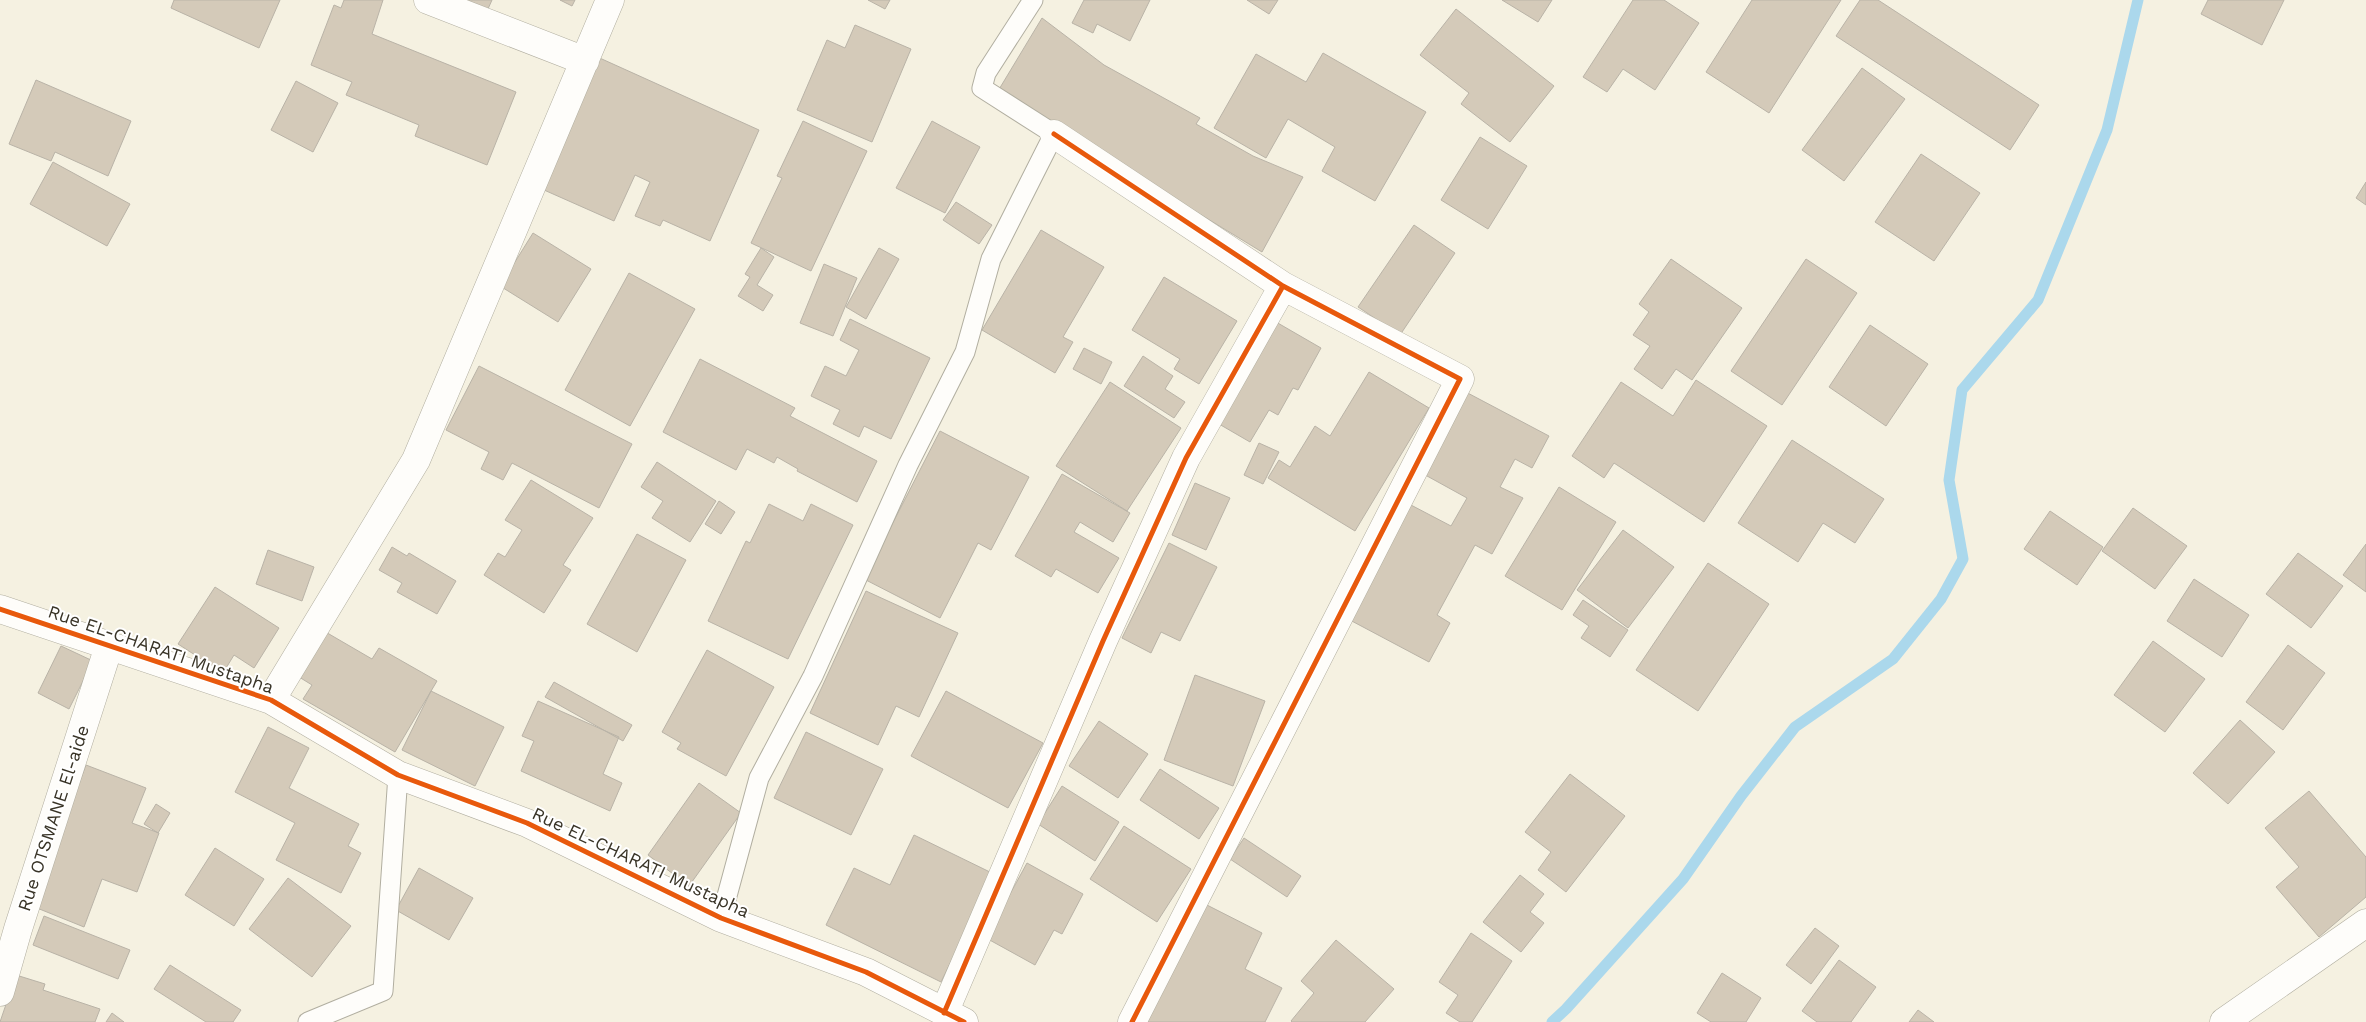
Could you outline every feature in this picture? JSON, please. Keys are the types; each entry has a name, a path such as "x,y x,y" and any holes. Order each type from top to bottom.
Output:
{"street":[{"path":"428,0 585,60"},
{"path":"271,700 416,460 610,0"},
{"path":"1054,134 1283,286 1460,379 1132,1022"},
{"path":"954,1017 1103,641 1186,458 1283,286"},
{"name":"Rue EL-CHARATI Mustapha","path":"0,609 271,700 398,775 526,823 722,918 866,972 954,1017"},
{"name":"Rue OTSMANE El-aide","path":"0,992 18,928 109,646"},
{"path":"2224,1022 2366,923"}],"lane":[{"path":"722,918 759,778 813,676 908,465 964,352 991,259 1054,134 982,88 986,73 1033,0"},
{"path":"308,1022 383,991 398,775"}],"building":[{"path":"174,0 280,0 259,48 171,8"},
{"path":"344,0 383,0 372,34 516,92 487,165 415,136 419,125 346,95 352,82 311,65 334,5 341,8"},
{"path":"439,0 492,0 483,20"},
{"path":"560,0 575,0 572,6"},
{"path":"868,0 890,0 885,9"},
{"path":"1084,0 1150,0 1130,41 1097,24 1093,33 1072,23"},
{"path":"1247,0 1278,0 1269,14"},
{"path":"1502,0 1552,0 1538,22"},
{"path":"1633,0 1664,0 1699,23 1655,90 1623,69 1607,92 1583,77"},
{"path":"1752,0 1841,0 1769,113 1706,72"},
{"path":"1860,0 1878,0 2039,105 2010,150 1836,36"},
{"path":"2208,0 2284,0 2262,45 2201,14"},
{"path":"1456,9 1554,86 1510,142 1461,104 1469,93 1420,55"},
{"path":"1042,18 1104,65 1200,118 1196,124 1253,156 1303,177 1262,252 998,91"},
{"path":"855,25 911,49 872,142 797,110 827,40 845,48"},
{"path":"1323,53 1426,112 1375,201 1322,171 1335,147 1288,119 1266,158 1214,128 1256,54 1306,82"},
{"path":"593,55 759,130 710,241 663,220 660,226 635,216 650,182 635,175 614,221 535,186"},
{"path":"1862,68 1905,99 1844,181 1802,150"},
{"path":"36,80 131,121 108,176 55,152 51,161 9,144"},
{"path":"296,81 338,103 313,152 271,130"},
{"path":"803,121 867,151 811,271 751,243 782,178 777,176"},
{"path":"932,121 980,147 945,213 896,188"},
{"path":"1480,137 1527,166 1488,229 1441,200"},
{"path":"1921,154 1980,193 1934,261 1875,222"},
{"path":"53,162 130,204 107,246 30,204"},
{"path":"2366,182 2366,205 2356,198"},
{"path":"956,202 992,225 979,244 943,220"},
{"path":"1414,225 1455,253 1400,335 1358,307"},
{"path":"1041,230 1104,267 1063,337 1073,342 1055,373 982,330"},
{"path":"533,233 591,269 558,322 500,286"},
{"path":"761,248 774,257 757,285 773,295 763,311 738,296 750,277 745,274"},
{"path":"879,248 899,259 866,319 846,307"},
{"path":"1671,259 1742,308 1692,380 1676,369 1662,389 1634,369 1650,346 1633,335 1649,312 1639,304"},
{"path":"1806,259 1857,293 1782,405 1731,371"},
{"path":"824,264 857,278 833,336 800,323"},
{"path":"629,273 695,309 630,426 565,390"},
{"path":"1164,277 1237,321 1199,384 1174,369 1180,359 1132,330"},
{"path":"850,319 930,358 891,439 864,426 859,437 833,424 840,410 811,396 825,366 846,376 859,350 840,340"},
{"path":"1276,322 1321,348 1298,390 1293,388 1278,415 1269,410 1250,442 1219,424"},
{"path":"1870,325 1928,364 1886,426 1829,387"},
{"path":"1084,348 1112,362 1101,384 1073,369"},
{"path":"1143,356 1173,376 1165,389 1185,402 1174,418 1124,386"},
{"path":"700,359 795,408 790,416 877,461 857,502 797,471 798,469 777,457 774,463 747,449 736,470 663,432"},
{"path":"479,366 632,444 599,508 512,463 503,480 481,469 489,452 446,430"},
{"path":"1369,372 1429,408 1355,531 1268,478 1279,460 1290,467 1315,426 1330,436"},
{"path":"1696,380 1767,426 1704,522 1614,463 1604,478 1572,456 1621,382 1673,416"},
{"path":"1110,382 1181,428 1127,511 1056,466"},
{"path":"1462,390 1549,436 1532,468 1515,459 1500,487 1523,498 1492,554 1475,545 1437,615 1450,623 1429,662 1348,619 1409,504 1451,526 1467,498 1418,471"},
{"path":"940,431 1029,477 991,550 978,543 940,618 864,579"},
{"path":"1792,440 1884,499 1855,543 1823,523 1798,562 1738,523"},
{"path":"1259,443 1279,452 1263,484 1244,475"},
{"path":"657,462 716,501 690,542 652,518 663,501 641,487"},
{"path":"1062,474 1130,513 1113,542 1080,522 1074,532 1119,558 1098,593 1056,569 1051,577 1015,556"},
{"path":"531,480 593,518 563,565 571,570 544,613 484,575 498,553 505,557 522,530 505,520"},
{"path":"1195,483 1230,498 1206,550 1172,535"},
{"path":"1559,487 1616,522 1562,610 1505,576"},
{"path":"719,501 735,512 721,534 705,524"},
{"path":"769,504 803,521 811,504 853,525 788,659 708,621 746,541 750,543"},
{"path":"2133,508 2187,546 2155,589 2102,551"},
{"path":"2050,511 2103,547 2077,585 2024,549"},
{"path":"1623,530 1674,567 1628,628 1577,590"},
{"path":"637,534 686,560 637,652 587,624"},
{"path":"1169,543 1217,567 1180,641 1161,632 1151,653 1122,638"},
{"path":"2366,544 2366,592 2343,575"},
{"path":"392,547 407,556 409,553 456,581 437,614 397,592 402,583 379,570"},
{"path":"268,550 314,567 302,601 256,584"},
{"path":"2298,553 2343,586 2311,628 2266,594"},
{"path":"1708,563 1769,604 1698,711 1636,670"},
{"path":"2194,579 2249,615 2222,657 2167,621"},
{"path":"215,587 279,628 254,668 234,655 223,673 178,644"},
{"path":"866,591 958,633 919,717 896,706 878,745 810,713"},
{"path":"1583,600 1628,630 1610,657 1581,638 1589,626 1573,615"},
{"path":"317,627 372,659 379,648 437,681 395,752 303,699 312,685 291,672"},
{"path":"2153,641 2205,679 2165,732 2114,695"},
{"path":"2288,645 2325,673 2283,730 2246,702"},
{"path":"61,646 93,661 69,709 38,693"},
{"path":"707,650 774,687 726,776 677,749 681,743 662,732"},
{"path":"1195,675 1265,701 1233,786 1164,760"},
{"path":"554,682 632,725 623,741 545,697"},
{"path":"431,691 504,727 475,786 402,750"},
{"path":"946,691 1043,743 1008,808 911,756"},
{"path":"538,701 619,737 603,774 622,783 610,811 521,771 534,741 522,736"},
{"path":"2240,720 2275,752 2228,804 2193,773"},
{"path":"1099,721 1148,754 1118,798 1069,766"},
{"path":"268,727 309,748 289,788 359,824 348,846 361,853 341,893 276,860 295,823 235,792"},
{"path":"806,732 883,769 851,835 774,798"},
{"path":"86,765 146,788 132,823 159,833 137,892 102,879 84,927 32,906"},
{"path":"1160,769 1219,808 1199,839 1140,800"},
{"path":"1570,774 1625,816 1566,892 1538,870 1551,852 1525,832"},
{"path":"699,783 741,813 689,886 648,855"},
{"path":"1062,786 1119,822 1095,861 1038,824"},
{"path":"2309,791 2366,857 2366,897 2319,937 2276,887 2299,867 2265,828"},
{"path":"156,804 170,813 158,833 144,824"},
{"path":"1124,826 1191,869 1157,922 1090,879"},
{"path":"914,835 994,874 941,982 826,925 854,868 890,885"},
{"path":"1244,838 1301,876 1287,897 1230,859"},
{"path":"215,848 264,879 234,926 185,895"},
{"path":"1027,863 1083,894 1062,934 1054,930 1035,965 986,938"},
{"path":"419,868 473,898 449,940 396,910"},
{"path":"1520,875 1544,894 1530,912 1544,923 1521,952 1483,922"},
{"path":"288,878 351,926 312,977 249,929"},
{"path":"1201,902 1262,933 1245,969 1282,988 1265,1022 1141,1022"},
{"path":"44,916 130,950 118,979 33,945"},
{"path":"1815,928 1839,946 1811,984 1786,965"},
{"path":"1471,933 1512,961 1472,1022 1460,1022 1446,1013 1458,995 1439,982"},
{"path":"1336,940 1394,989 1365,1022 1292,1022 1314,993 1301,981"},
{"path":"1839,960 1876,987 1851,1022 1817,1022 1802,1011"},
{"path":"170,965 241,1010 233,1022 206,1022 154,989"},
{"path":"1722,973 1761,998 1746,1022 1711,1022 1697,1013"},
{"path":"16,975 45,984 43,990 100,1009 95,1022 0,1022"},
{"path":"1918,1010 1934,1022 1909,1022"},
{"path":"112,1013 124,1022 106,1022"}],"waterway":[{"path":"1552,1022 1566,1009 1683,879 1741,796 1795,727 1893,659 1941,599 1963,559 1949,480 1962,390 2038,300 2107,130 2138,0"}],"cycle path":[{"path":"944,1013 1103,641 1186,458 1283,286 1054,134"},
{"path":"1132,1022 1460,379 1283,286"},
{"path":"0,609 271,700 398,775 527,823 721,918 866,972 964,1022"}]}
